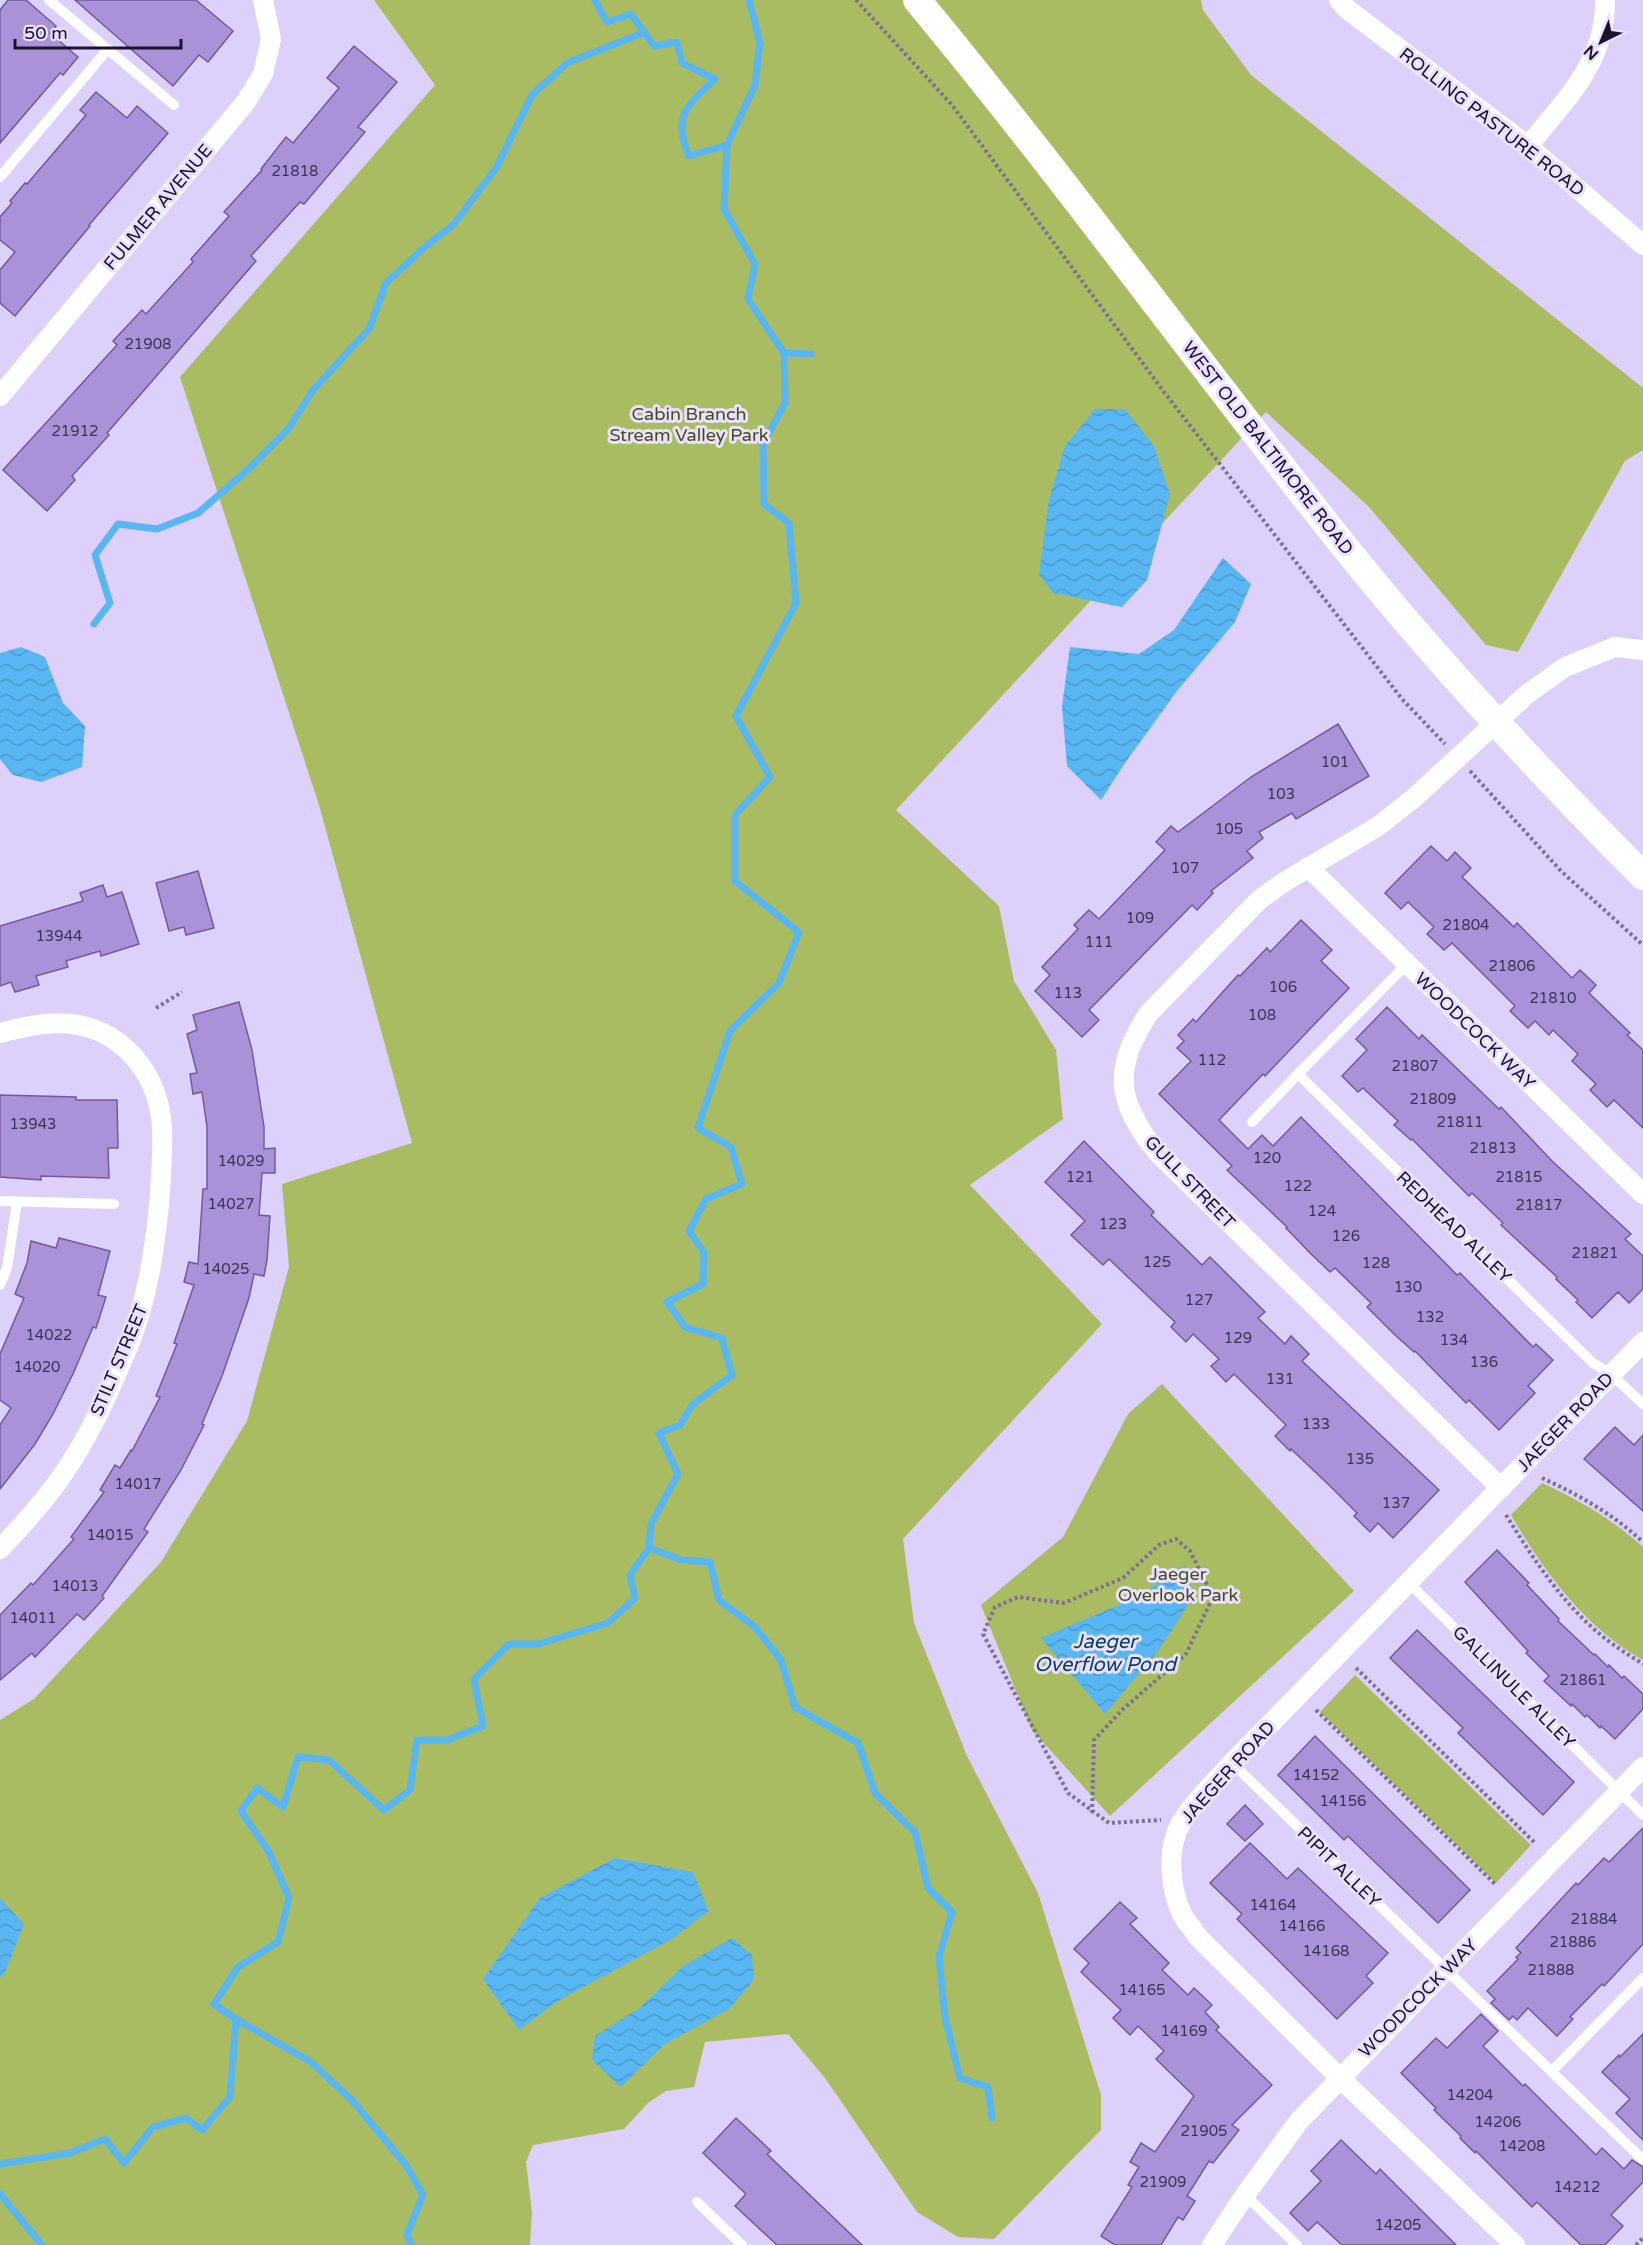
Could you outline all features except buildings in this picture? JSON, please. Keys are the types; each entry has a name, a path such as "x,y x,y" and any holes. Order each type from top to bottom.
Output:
{"street":[{"name":"FULMER AVENUE","path":"0,396 245,103 263,74 271,39 263,0"},
{"name":"WEST OLD BALTIMORE ROAD","path":"917,0 995,94 1340,542 1494,723 1643,876"},
{"name":"ROLLING PASTURE ROAD","path":"1339,0 1347,9 1528,146 1643,245"},
{"path":"1528,146 1584,76 1600,42 1605,0"},
{"name":"GULL STREET","path":"1501,1488 1158,1153 1144,1136 1125,1100 1123,1078 1127,1056 1135,1034 1149,1013 1259,900 1308,867 1377,827 1414,798 1526,695 1565,667 1615,647 1643,650"},
{"name":"WOODCOCK WAY","path":"1308,867 1643,1194"},
{"name":"STILT STREET","path":"0,1033 26,1026 72,1024 108,1035 123,1045 139,1062 149,1079 162,1127 156,1239 144,1301 128,1346 89,1430 60,1479 0,1549"},
{"name":"JAEGER ROAD","path":"1515,2245 1340,2078 1198,1937 1176,1900 1172,1847 1179,1825 1192,1807 1232,1763 1643,1342"},
{"name":"WOODCOCK WAY","path":"1212,2245 1299,2121 1643,1767"}],"lane":[{"path":"49,0 174,105"},
{"path":"0,177 108,49"},
{"path":"1252,1122 1407,964"},
{"name":"REDHEAD ALLEY","path":"1298,1074 1593,1363 1612,1375 1643,1404"},
{"path":"0,1201 114,1204"},
{"path":"0,1285 7,1268 17,1202"},
{"name":"GALLINULE ALLEY","path":"1409,1583 1643,1815"},
{"name":"PIPIT ALLEY","path":"1232,1763 1643,2160"},
{"path":"1552,2071 1643,1978"},
{"path":"1245,2195 1297,2245"},
{"path":"697,2202 742,2245"}],"path":[{"path":"856,0 952,105 1164,392 1402,699 1448,747"},
{"path":"1467,767 1561,871 1643,945"},
{"path":"156,1008 182,992"},
{"path":"1542,1478 1595,1506 1643,1542"},
{"path":"1506,1515 1542,1571 1567,1602 1600,1635 1643,1664"},
{"path":"1092,1813 1094,1740 1122,1710 1185,1654 1213,1597 1190,1551 1176,1539 1159,1545 1123,1578 1064,1603 1018,1598 995,1606 983,1634 1068,1793 1092,1813 1108,1823 1161,1820 1179,1825"},
{"path":"1356,1668 1536,1844"},
{"path":"1316,1710 1496,1885"},
{"path":"1636,2245 1643,2238"}],"green space":[{"name":"Cabin Branch Stream Valley Park","path":"374,0 1201,0 1203,10 1251,75 1643,388 1643,450 1625,461 1518,652 1486,645 1369,507 1266,412 896,810 999,906 1014,981 1056,1050 1063,1119 970,1185 1102,1324 903,1539 914,1623 967,1756 1038,1893 1101,2095 1101,2130 994,2239 958,2237 917,2212 825,2078 788,2034 705,2042 694,2087 666,2091 648,2103 624,2129 533,2145 526,2162 532,2212 530,2245 0,2245 0,1720 34,1699 161,1562 247,1421 289,1267 282,1184 412,1143 319,805 180,377 435,85"},
{"name":"Jaeger Overlook Park","path":"1162,1384 1354,1591 1110,1816 1032,1730 981,1605 1063,1537 1128,1414"},
{"path":"1542,1483 1595,1511 1643,1547 1643,1660 1602,1632 1584,1615 1552,1578 1511,1515"},
{"path":"1355,1675 1531,1845 1496,1883 1320,1712"}],"water":[{"path":"1095,409 1125,409 1154,446 1170,494 1147,580 1122,607 1053,593 1039,574 1049,499 1065,446"},
{"path":"1223,558 1251,584 1235,622 1177,691 1101,800 1067,766 1062,706 1070,647 1139,654 1174,630"},
{"path":"21,647 45,657 63,703 85,726 82,767 41,782 13,775 0,759 0,653"},
{"name":"Jaeger Overflow Pond","path":"1185,1565 1194,1596 1158,1651 1105,1714 1041,1638 1135,1598"},
{"path":"615,1858 693,1872 709,1911 672,1939 558,2001 519,2030 483,1979 540,1898"},
{"path":"0,1898 24,1924 4,1975 0,1977"},
{"path":"732,1938 752,1955 754,1980 729,2009 665,2044 621,2087 592,2060 595,2036 640,2008 683,1966"}],"waterway":[{"path":"595,0 607,22 631,14 654,46 677,42 682,63 715,79 685,112 682,121 684,142 689,156 727,145"},
{"path":"749,0 760,43 755,85 727,145 724,209 755,264 748,299 784,353 785,403 763,444 764,504 789,523 796,603 736,716 770,777 735,815 735,881 799,932 779,983 730,1031 698,1128 731,1147 742,1184 706,1199 689,1231 704,1252 703,1284 667,1302 685,1327 722,1338 732,1375 692,1405 680,1425 659,1433 678,1474 651,1524 649,1548 682,1560 710,1562 719,1600 755,1627 781,1660 795,1707 858,1743 875,1793 915,1832 928,1888 952,1912 939,1957 945,2017 960,2078 988,2087 992,2118"},
{"path":"94,624 110,603 95,555 118,524 157,529 198,513 251,467 289,428 313,390 369,329 386,283 427,245 454,224 496,168 532,95 567,63 645,32"},
{"path":"784,353 811,354"},
{"path":"0,2164 70,2153 105,2139 124,2163 153,2127 186,2118 202,2130 230,2097 236,2019 214,2004 238,1967 278,1942 289,1898 269,1852 241,1811 257,1788 283,1807 298,1757 329,1760 384,1810 410,1790 417,1740 447,1740 483,1726 474,1679 509,1644 538,1644 608,1623 635,1598 630,1575 649,1548"},
{"path":"236,2019 311,2062 352,2100 406,2165 423,2195 407,2234 411,2245"},
{"path":"0,2194 42,2245"}]}
